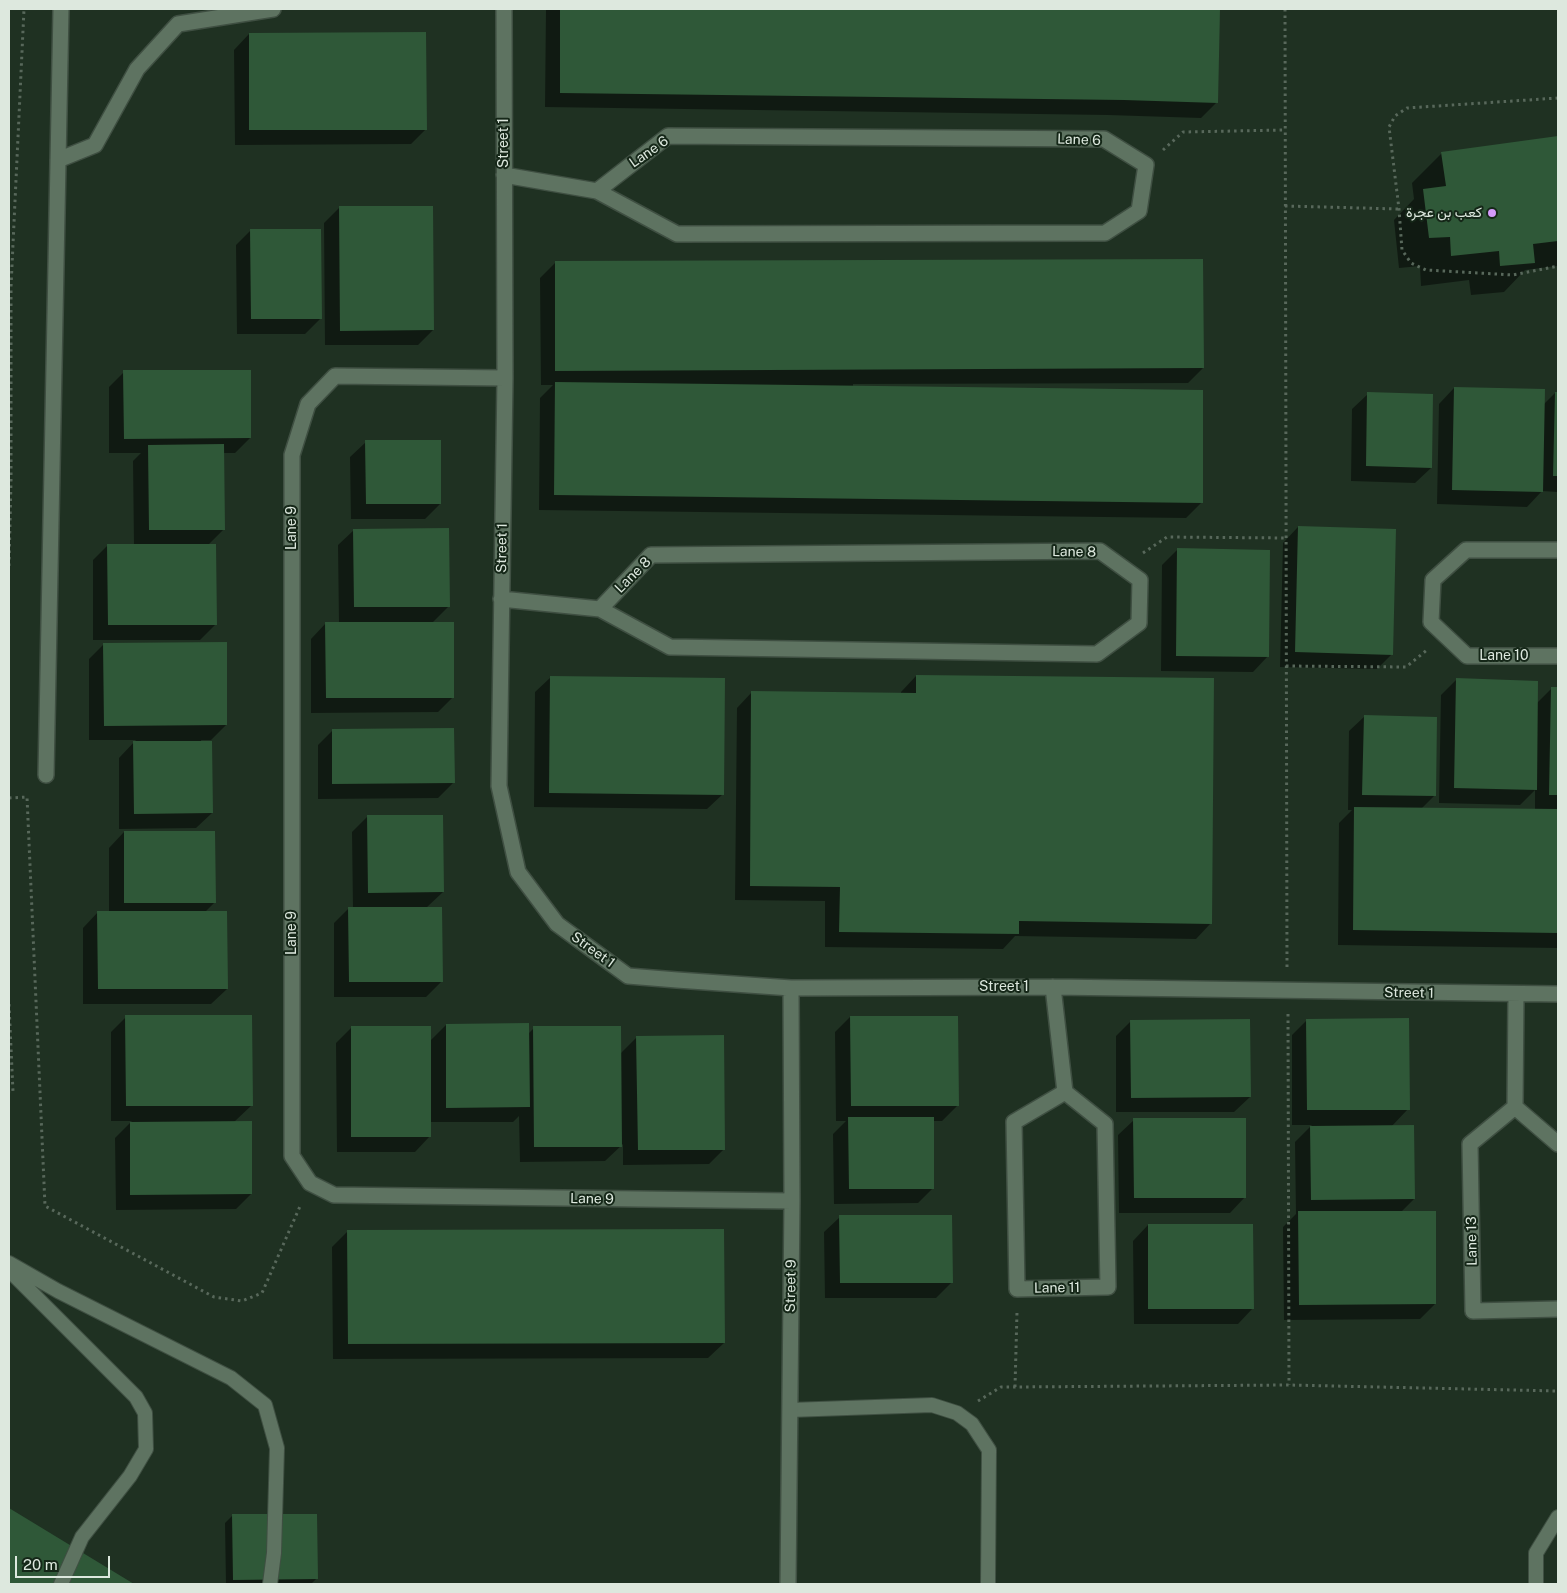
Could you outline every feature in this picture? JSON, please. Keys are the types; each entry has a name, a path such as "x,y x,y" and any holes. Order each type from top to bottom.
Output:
{"street":[{"path":"46,775 61,9"},
{"path":"58,160 95,144 137,69 178,24 273,9"},
{"name":"Street 1","path":"504,9 505,378 499,786 518,872 557,924 628,976 792,988 1053,987 1558,994"},
{"name":"Lane 6","path":"597,191 668,136 1104,138 1146,165"},
{"path":"504,175 597,191 677,234 1105,233 1139,211 1146,165"},
{"name":"Lane 9","path":"505,378 335,376 308,404 292,455 292,1156 310,1183 334,1195 792,1201"},
{"name":"Lane 10","path":"1558,550 1466,550 1433,580 1431,622 1467,656 1558,656"},
{"name":"Lane 8","path":"501,599 600,609 670,647 1097,654 1139,623 1140,580 1100,551 651,555 600,609"},
{"path":"1053,987 1066,1092"},
{"name":"Street 9","path":"788,1584 792,988"},
{"path":"1516,994 1515,1108 1558,1144"},
{"name":"Lane 11","path":"1066,1092 1105,1124 1108,1287 1017,1288 1014,1122 1066,1092"},
{"name":"Lane 13","path":"1515,1108 1470,1144 1473,1311 1558,1309"}],"lane":[{"path":"9,1263 58,1292 231,1378 265,1406 277,1448 274,1553 270,1584"},
{"path":"9,1270 136,1397 145,1413 146,1449 130,1476 82,1537 60,1584"},
{"path":"790,1410 932,1405 957,1413 972,1424 989,1450 988,1584"},
{"path":"1536,1584 1536,1553 1558,1517"}],"path":[{"path":"9,566 11,287 24,9"},
{"path":"1285,9 1289,1385"},
{"path":"1558,98 1407,108 1395,116 1389,127 1402,250 1411,263 1426,270 1513,275 1558,266"},
{"path":"1146,165 1183,132 1285,130"},
{"path":"1285,206 1399,209"},
{"path":"1122,567 1167,538 1286,538"},
{"path":"1286,666 1406,668 1444,635"},
{"path":"9,798 27,797 44,1206 214,1298 242,1302 262,1293 310,1183"},
{"path":"9,1004 13,1092 9,1092"},
{"path":"1015,1387 1017,1288"},
{"path":"957,1413 1001,1387 1289,1385 1558,1392"}],"building":[{"path":"560,9 1220,9 1218,103 1124,100 560,93"},
{"path":"426,32 427,130 249,130 249,33"},
{"name":"كعب بن عجرة","path":"1558,136 1558,241 1533,244 1535,263 1500,266 1499,251 1451,256 1450,237 1429,238 1423,189 1446,186 1441,152"},
{"path":"339,206 433,206 434,330 340,331"},
{"path":"250,229 321,229 322,319 251,319"},
{"path":"1203,259 1204,368 555,371 555,261"},
{"path":"123,370 251,370 251,438 124,439"},
{"path":"555,382 1203,390 1203,503 554,495"},
{"path":"1454,387 1545,389 1543,492 1452,490"},
{"path":"1367,392 1433,394 1432,468 1366,466"},
{"path":"1555,392 1558,392 1558,476 1553,476"},
{"path":"365,440 441,440 441,504 366,504"},
{"path":"224,444 225,530 149,530 148,445"},
{"path":"1298,526 1396,529 1393,655 1295,652"},
{"path":"449,528 450,607 354,607 353,529"},
{"path":"107,544 216,544 217,625 108,625"},
{"path":"1177,548 1270,550 1269,657 1176,656"},
{"path":"325,622 454,622 454,698 326,698"},
{"path":"227,642 227,725 104,726 103,643"},
{"path":"916,675 1214,678 1212,924 1019,921 1019,934 839,932 840,887 750,886 751,691 916,693"},
{"path":"550,676 725,678 724,795 549,793"},
{"path":"1456,678 1538,681 1537,790 1454,788"},
{"path":"1551,687 1558,687 1558,795 1549,795"},
{"path":"1364,715 1437,717 1436,796 1362,795"},
{"path":"454,728 455,783 332,784 332,729"},
{"path":"133,741 212,741 213,813 134,814"},
{"path":"1354,807 1558,809 1558,933 1353,930"},
{"path":"367,815 443,815 444,892 368,893"},
{"path":"124,831 215,831 216,903 124,903"},
{"path":"348,907 442,907 443,982 349,982"},
{"path":"97,911 227,911 228,989 98,989"},
{"path":"125,1015 252,1015 253,1106 126,1106"},
{"path":"850,1016 958,1016 959,1106 851,1106"},
{"path":"1409,1018 1410,1110 1307,1110 1306,1019"},
{"path":"1250,1019 1251,1097 1131,1098 1130,1020"},
{"path":"529,1023 530,1107 446,1108 446,1024"},
{"path":"351,1026 431,1026 431,1137 351,1137"},
{"path":"533,1026 621,1026 622,1147 534,1147"},
{"path":"724,1035 725,1150 638,1150 636,1036"},
{"path":"848,1117 934,1117 934,1189 849,1189"},
{"path":"1133,1118 1246,1118 1246,1198 1134,1198"},
{"path":"252,1121 252,1194 130,1195 130,1122"},
{"path":"1414,1125 1415,1199 1311,1200 1310,1126"},
{"path":"1298,1211 1436,1211 1436,1304 1299,1305"},
{"path":"839,1215 952,1215 953,1283 840,1283"},
{"path":"1148,1224 1253,1224 1254,1309 1148,1309"},
{"path":"724,1229 725,1343 348,1344 347,1230"},
{"path":"9,1508 134,1584 9,1584"},
{"path":"232,1514 317,1514 318,1579 233,1580"}],"place":[{"name":"كعب بن عجرة","path":"1492,213"}]}
